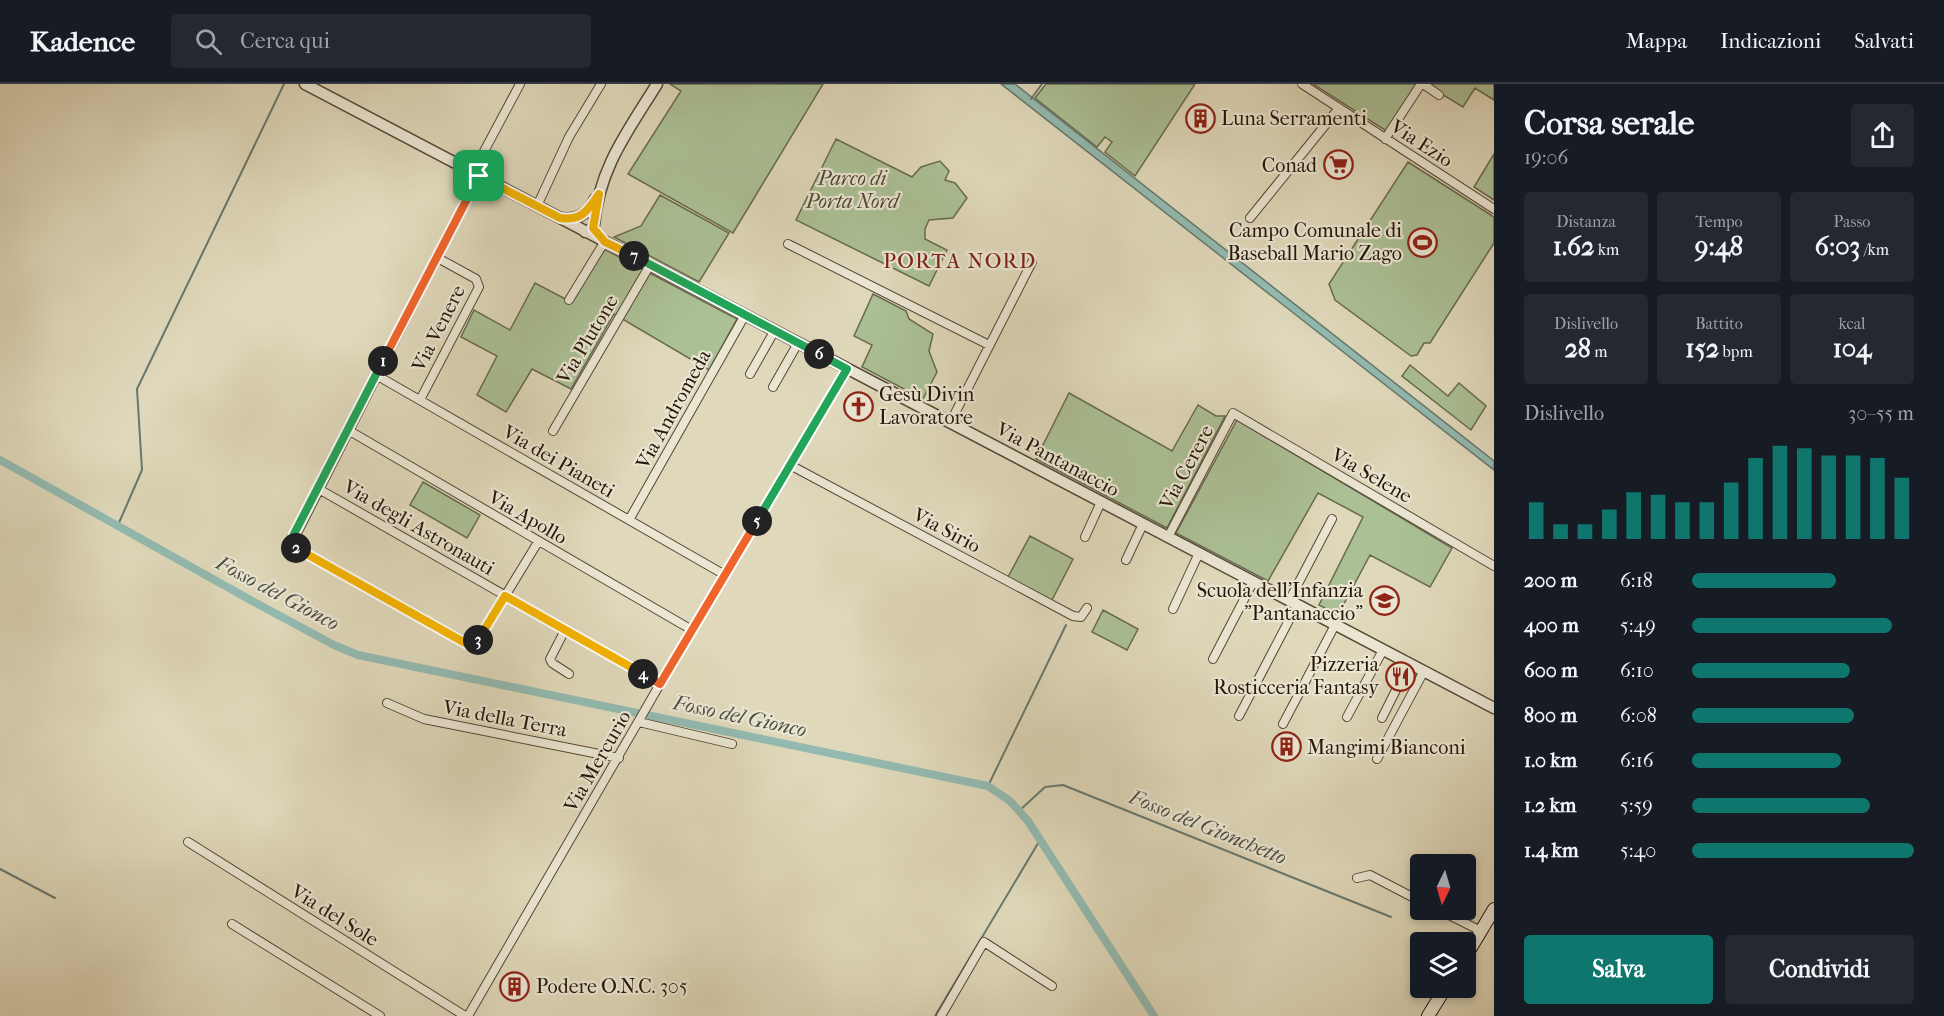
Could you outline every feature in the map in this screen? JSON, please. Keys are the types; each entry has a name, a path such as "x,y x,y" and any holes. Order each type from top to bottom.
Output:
{"main road":[{"path":"1476,939 1494,909"},
{"path":"1428,1016 1439,998"}],"street":[{"path":"305,84 560,218 586,224 599,194 610,159 657,84"},
{"path":"520,84 436,257 294,534 293,543 297,549 469,645 477,642 538,542"},
{"path":"537,206 569,137 601,84"},
{"name":"Via Ezio","path":"1302,84 1494,209"},
{"path":"1385,139 1422,84 1439,95"},
{"path":"1250,218 1339,108"},
{"name":"Via Pantanaccio","path":"586,224 605,242 1494,708"},
{"path":"569,300 605,242"},
{"path":"788,244 989,345"},
{"name":"Via Venere","path":"420,400 479,287 476,279 436,257"},
{"path":"950,423 1032,262"},
{"name":"Via Plutone","path":"552,430 650,265"},
{"name":"Via Andromeda","path":"629,520 745,315"},
{"path":"750,374 774,330"},
{"path":"773,387 798,343"},
{"name":"Via Mercurio","path":"466,1016 847,369"},
{"name":"Via dei Pianeti","path":"376,375 725,575"},
{"name":"Via Cerere","path":"1168,537 1233,413"},
{"name":"Via Selene","path":"1233,413 1494,566"},
{"name":"Via Apollo","path":"348,430 692,630"},
{"name":"Via Sirio","path":"790,465 1072,616 1081,617 1087,608"},
{"name":"Via degli Astronauti","path":"317,488 660,684"},
{"path":"1085,537 1101,502"},
{"path":"1239,716 1332,519"},
{"path":"1126,560 1143,524"},
{"path":"1173,609 1199,553"},
{"path":"1213,659 1253,582"},
{"path":"1283,723 1335,625"},
{"path":"566,630 550,659 553,664 569,674"},
{"path":"1347,717 1383,650"},
{"path":"1382,718 1409,664"},
{"path":"1377,759 1424,671"},
{"path":"1395,693 1408,700"},
{"name":"Via della Terra","path":"387,703 427,719 619,758"},
{"path":"640,721 732,744"},
{"name":"Via del Sole","path":"188,842 466,1016"},
{"path":"1358,878 1370,875 1410,896"},
{"path":"1459,920 1481,931"},
{"path":"232,924 380,1016"},
{"path":"941,1016 984,942 1052,986"}],"green space":[{"path":"670,84 823,84 733,233 628,174 681,91"},
{"path":"1046,84 1195,84 1135,176 1105,152 1112,142 1105,137 1097,147 1035,98"},
{"path":"1313,84 1418,84 1388,132"},
{"path":"1425,84 1494,84 1494,100 1475,88 1463,107"},
{"name":"Parco di Porta Nord","path":"836,139 912,177 921,167 940,161 949,171 945,180 955,183 967,198 953,218 929,220 925,229 925,239 947,250 929,286 796,220"},
{"path":"1494,154 1494,200 1474,187"},
{"name":"Campo Comunale di Baseball Mario Zago","path":"1408,162 1494,217 1494,243 1430,343 1424,343 1417,355 1411,356 1335,300 1329,284"},
{"path":"660,195 729,233 699,282 614,237 641,226"},
{"path":"602,248 737,319 709,370 614,314 571,389 532,369 506,412 477,395 497,356 461,337 474,310 510,330 535,283 571,302"},
{"path":"873,294 906,311 909,319 933,334 929,351 937,372 923,399 862,367 872,345 854,336"},
{"path":"1410,365 1448,396 1459,383 1486,406 1471,430 1402,376"},
{"path":"1069,393 1172,451 1198,405 1216,416 1225,416 1167,528 1036,459"},
{"path":"1237,420 1452,548 1430,587 1370,555 1338,615 1319,605 1363,517 1318,493 1268,581 1176,533"},
{"path":"423,482 480,515 467,538 410,505"},
{"path":"1030,536 1073,559 1051,602 1007,579"},
{"path":"1103,610 1138,629 1127,650 1092,632"}],"water":[{"path":"1001,84 1015,84 1494,461 1494,470"}],"waterway":[{"path":"118,525 142,470 137,389 284,84"},
{"path":"1031,99 1042,84"},
{"name":"Fosso del Gionco","path":"0,460 254,602 334,645 358,655 988,786 1010,801 1028,821 1154,1016"},
{"path":"988,786 1066,625"},
{"name":"Fosso del Gionchetto","path":"1019,811 1045,787 1063,785 1391,917"},
{"path":"935,1016 1040,840"},
{"path":"0,869 55,898"}],"place":[{"name":"Luna Serramenti","path":"1200,118"},
{"name":"Conad","path":"1338,165"},
{"name":"Campo Comunale di Baseball Mario Zago","path":"1423,242"},
{"name":"Gesù Divin Lavoratore","path":"858,406"},
{"name":"Scuola dell'Infanzia \"Pantanaccio\"","path":"1384,601"},
{"name":"Pizzeria Rosticceria Fantasy","path":"1400,676"},
{"name":"Mangimi Bianconi","path":"1286,747"},
{"name":"Podere O.N.C. 305","path":"515,986"}],"district":[{"name":"PORTA NORD","path":"960,261"}],"route":[{"path":"479,176 560,218 573,219 585,215 599,194 593,228 605,242 847,369 660,684 505,596 476,643 467,644 297,549 294,545 294,534 479,176"}]}
